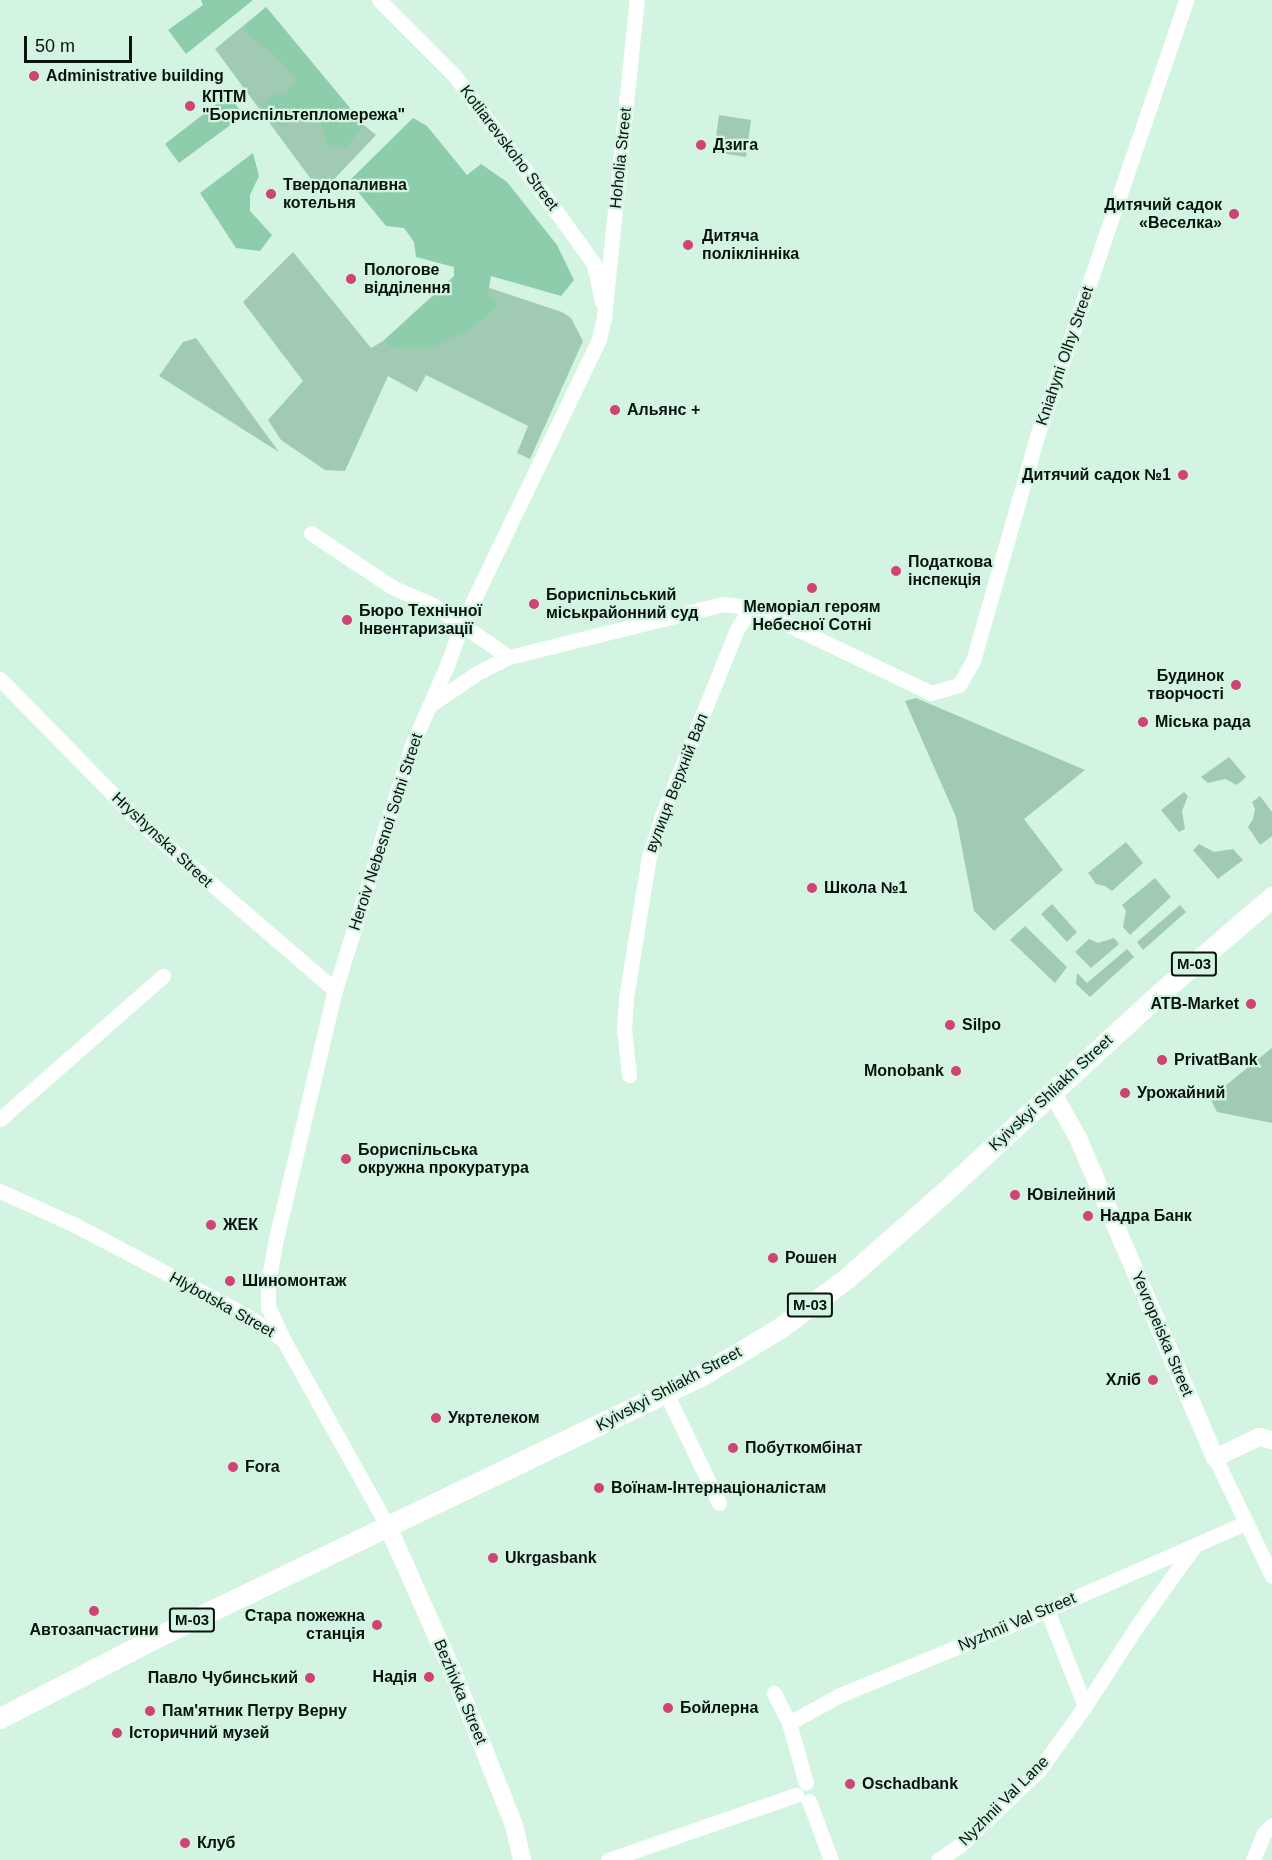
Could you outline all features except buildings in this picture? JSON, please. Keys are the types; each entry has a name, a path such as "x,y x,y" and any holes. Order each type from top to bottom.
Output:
{"highway":[{"name":"Kyivskyi Shliakh Street","path":"0,1718 159,1636 702,1375 780,1328 847,1278 940,1196 1160,993 1272,897"}],"main road":[{"name":"Yevropeiska Street","path":"1052,1092 1078,1138 1215,1458"},
{"path":"1215,1458 1259,1437 1272,1440"},
{"name":"Bezhivka Street","path":"388,1527 455,1677 514,1825 522,1860"}],"street":[{"name":"Kotliarevskoho Street","path":"379,0 454,75 594,264 604,317"},
{"name":"Hoholia Street","path":"604,317 637,0"},
{"name":"Kniahyni Olhy Street","path":"751,607 931,693 959,685 973,661 1037,436 1186,0"},
{"name":"Heroiv Nebesnoi Sotni Street","path":"283,1339 268,1307 270,1271 335,990 408,756 462,624 599,339 604,317"},
{"path":"311,533 392,587 433,605 509,657"},
{"path":"430,705 485,668 509,657 723,604 751,607"},
{"name":"вулиця Верхній Вал","path":"629,1074 624,1029 626,998 649,856 661,818 736,632 751,607"},
{"name":"Hryshynska Street","path":"0,679 142,824 335,990"},
{"path":"0,1119 164,976"},
{"name":"Hlybotska Street","path":"0,1191 75,1225 244,1314 283,1339 388,1527"},
{"path":"666,1393 719,1503"},
{"name":"Yevropeiska Street","path":"1215,1458 1272,1576"},
{"name":"Nyzhnii Val Street","path":"789,1723 840,1695 1047,1610 1245,1523"},
{"name":"Nyzhnii Val Lane","path":"938,1860 959,1846 1039,1770 1196,1544"},
{"path":"1047,1610 1085,1706"},
{"path":"774,1693 789,1723 806,1783 798,1786 802,1798 831,1860"},
{"path":"608,1860 802,1798"},
{"path":"1253,1860 1264,1833 1272,1825"}],"green space":[{"path":"201,0 253,0 186,54 168,30 203,5"},
{"path":"266,7 364,125 376,135 325,189 316,186 215,49"},
{"path":"266,7 364,125 345,149 328,146 320,121 313,112 283,126 268,119 259,104 275,95 286,93 296,80 273,53 252,39 243,28"},
{"path":"228,95 244,115 179,163 165,144"},
{"path":"719,115 751,120 746,157 714,152"},
{"path":"413,118 427,126 467,175 481,164 507,182 557,245 574,280 561,296 491,276 488,295 498,306 469,330 432,347 393,348 383,341 454,279 454,267 416,257 414,242 404,228 386,226 349,181"},
{"path":"253,153 259,176 250,195 250,211 272,235 260,251 236,248 200,193"},
{"path":"293,252 371,348 383,341 454,276 562,312 571,318 583,341 530,459 517,453 528,426 426,375 417,392 388,376 345,471 325,470 281,440 268,420 303,381 243,302"},
{"path":"196,338 279,452 159,376 183,342"},
{"path":"916,698 1085,770 1024,819 1063,870 994,931 974,911 956,817 905,701"},
{"path":"1229,757 1246,777 1237,785 1225,779 1208,783 1201,777"},
{"path":"1184,792 1188,796 1182,811 1185,829 1179,832 1161,810"},
{"path":"1260,796 1272,812 1272,836 1260,845 1248,827 1255,809 1252,802"},
{"path":"1126,842 1143,863 1112,891 1096,884 1088,873"},
{"path":"1199,844 1214,852 1233,849 1243,860 1218,879 1193,850"},
{"path":"1155,878 1171,897 1130,935 1123,927 1126,911 1122,905"},
{"path":"1052,904 1077,932 1067,942 1041,914"},
{"path":"1180,905 1186,912 1143,950 1137,942"},
{"path":"1025,926 1067,967 1055,983 1010,940"},
{"path":"1114,938 1119,944 1091,968 1075,952 1089,939 1098,943"},
{"path":"1127,949 1134,957 1090,997 1076,984 1077,973 1087,983"},
{"path":"1272,1048 1272,1123 1217,1112 1210,1098"}],"place":[{"name":"Administrative building","path":"34,76"},
{"name":"КПТМ \"Бориспільтепломережа\"","path":"190,106"},
{"name":"Дзига","path":"701,145"},
{"name":"Твердопаливна котельня","path":"271,194"},
{"name":"Дитячий садок «Веселка»","path":"1234,214"},
{"name":"Дитяча поліклінніка","path":"688,245"},
{"name":"Пологове відділення","path":"351,279"},
{"name":"Альянс +","path":"615,410"},
{"name":"Дитячий садок №1","path":"1183,475"},
{"name":"Податкова інспекція","path":"896,571"},
{"name":"Меморіал героям Небесної Сотні","path":"812,588"},
{"name":"Бориспільський міськрайонний суд","path":"534,604"},
{"name":"Бюро Технічної Інвентаризації","path":"347,620"},
{"name":"Будинок творчості","path":"1236,685"},
{"name":"Міська рада","path":"1143,722"},
{"name":"Школа №1","path":"812,888"},
{"name":"ATB-Market","path":"1251,1004"},
{"name":"Silpo","path":"950,1025"},
{"name":"PrivatBank","path":"1162,1060"},
{"name":"Monobank","path":"956,1071"},
{"name":"Урожайний","path":"1125,1093"},
{"name":"Бориспільська окружна прокуратура","path":"346,1159"},
{"name":"Ювілейний","path":"1015,1195"},
{"name":"Надра Банк","path":"1088,1216"},
{"name":"ЖЕК","path":"211,1225"},
{"name":"Рошен","path":"773,1258"},
{"name":"Шиномонтаж","path":"230,1281"},
{"name":"Хліб","path":"1153,1380"},
{"name":"Укртелеком","path":"436,1418"},
{"name":"Побуткомбінат","path":"733,1448"},
{"name":"Fora","path":"233,1467"},
{"name":"Воїнам-Інтернаціоналістам","path":"599,1488"},
{"name":"Ukrgasbank","path":"493,1558"},
{"name":"Автозапчастини","path":"94,1611"},
{"name":"Стара пожежна станція","path":"377,1625"},
{"name":"Надія","path":"429,1677"},
{"name":"Павло Чубинський","path":"310,1678"},
{"name":"Бойлерна","path":"668,1708"},
{"name":"Пам'ятник Петру Верну","path":"150,1711"},
{"name":"Історичний музей","path":"117,1733"},
{"name":"Oschadbank","path":"850,1784"},
{"name":"Клуб","path":"185,1843"}]}
